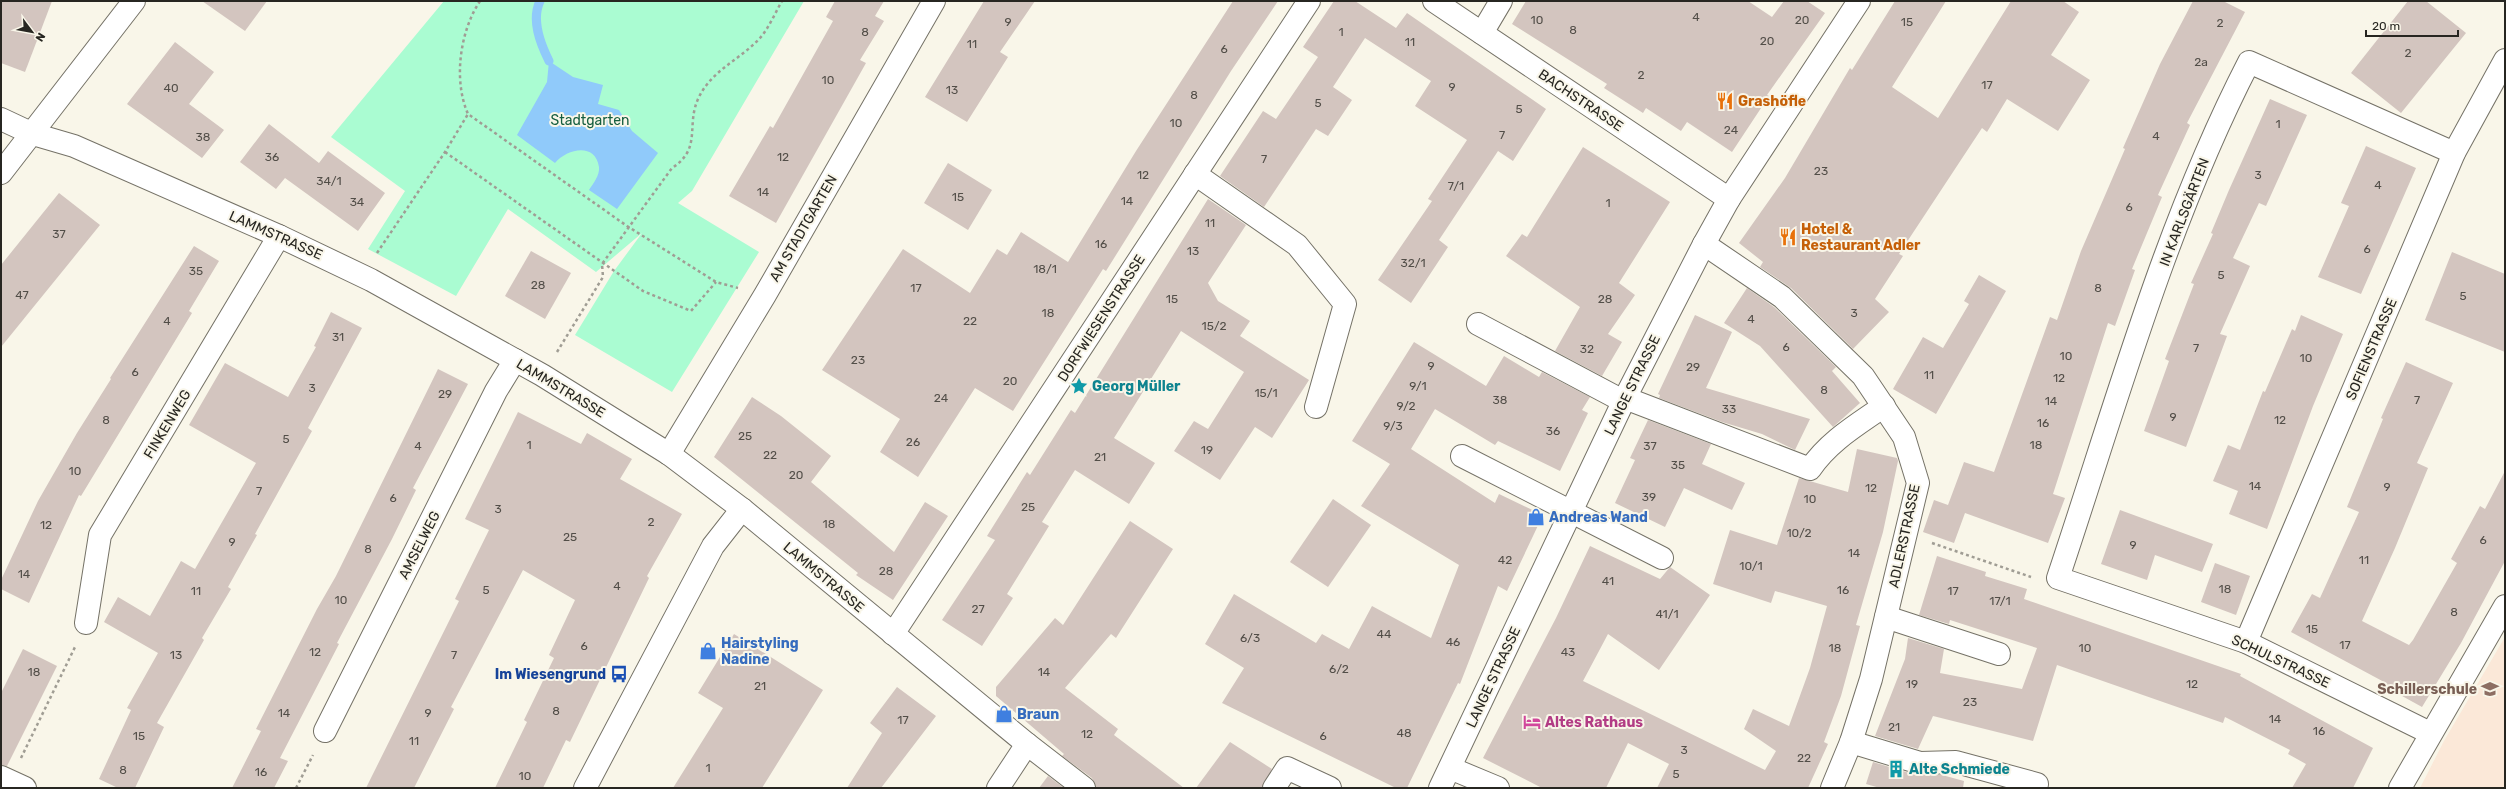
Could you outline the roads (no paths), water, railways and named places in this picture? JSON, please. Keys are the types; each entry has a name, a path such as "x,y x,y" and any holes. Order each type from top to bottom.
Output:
{"street":[{"path":"1,173 33,134 134,1"},
{"name":"AM STADTGARTEN","path":"669,454 765,295 934,1"},
{"name":"DORFWIESENSTRASSE","path":"893,634 1309,1"},
{"name":"BACHSTRASSE","path":"1434,1 1728,199"},
{"path":"1482,33 1501,1"},
{"name":"LANGE STRASSE","path":"1440,788 1624,399 1704,244 1728,199 1859,1"},
{"name":"SOFIENSTRASSE","path":"2246,642 2454,152 2505,60"},
{"name":"IN KARLSGÄRTEN","path":"2058,578 2167,251 2221,118 2250,62 2454,152"},
{"name":"LAMMSTRASSE","path":"1,119 33,134 74,146 279,236 362,276 515,360 669,454 742,509 1026,744 1084,788"},
{"path":"1195,174 1297,245 1345,304 1316,408"},
{"name":"FINKENWEG","path":"86,623 100,535 279,236"},
{"name":"ADLERSTRASSE","path":"1704,244 1782,298 1863,376 1904,436 1918,483 1871,679 1852,742 1832,788"},
{"path":"1478,324 1624,399 1810,469 1820,454 1838,438 1884,406"},
{"name":"AMSELWEG","path":"325,731 496,391 515,360"},
{"path":"1462,456 1571,513 1662,558"},
{"path":"585,788 713,546 742,509"},
{"name":"SCHULSTRASSE","path":"2058,578 2246,642 2430,733"},
{"path":"2400,788 2430,733 2505,606"},
{"path":"1886,616 1999,654"},
{"path":"1852,742 1920,763 1956,762 2037,784"},
{"path":"998,788 1026,744"},
{"path":"1274,788 1287,768 1330,788"},
{"path":"1450,768 1498,788"}],"water":[{"path":"549,61 573,77 603,85 598,104 619,110 632,131 658,153 617,209 589,190 596,179 599,170 596,159 592,154 580,150 566,154 555,163 517,135 547,82"}],"waterway":[{"path":"540,1 536,16 538,31 549,61"}],"place":[{"name":"Grashöfle","path":"1725,101"},
{"name":"Hotel & Restaurant Adler","path":"1788,237"},
{"name":"Georg Müller","path":"1079,386"},
{"name":"Andreas Wand","path":"1536,517"},
{"name":"Hairstyling Nadine","path":"708,651"},
{"name":"Im Wiesengrund","path":"619,674"},
{"name":"Schillerschule","path":"2490,689"},
{"name":"Braun","path":"1004,714"},
{"name":"Altes Rathaus","path":"1532,722"},
{"name":"Alte Schmiede","path":"1896,769"}],"park label":[{"name":"Stadtgarten","path":"590,120"}]}
